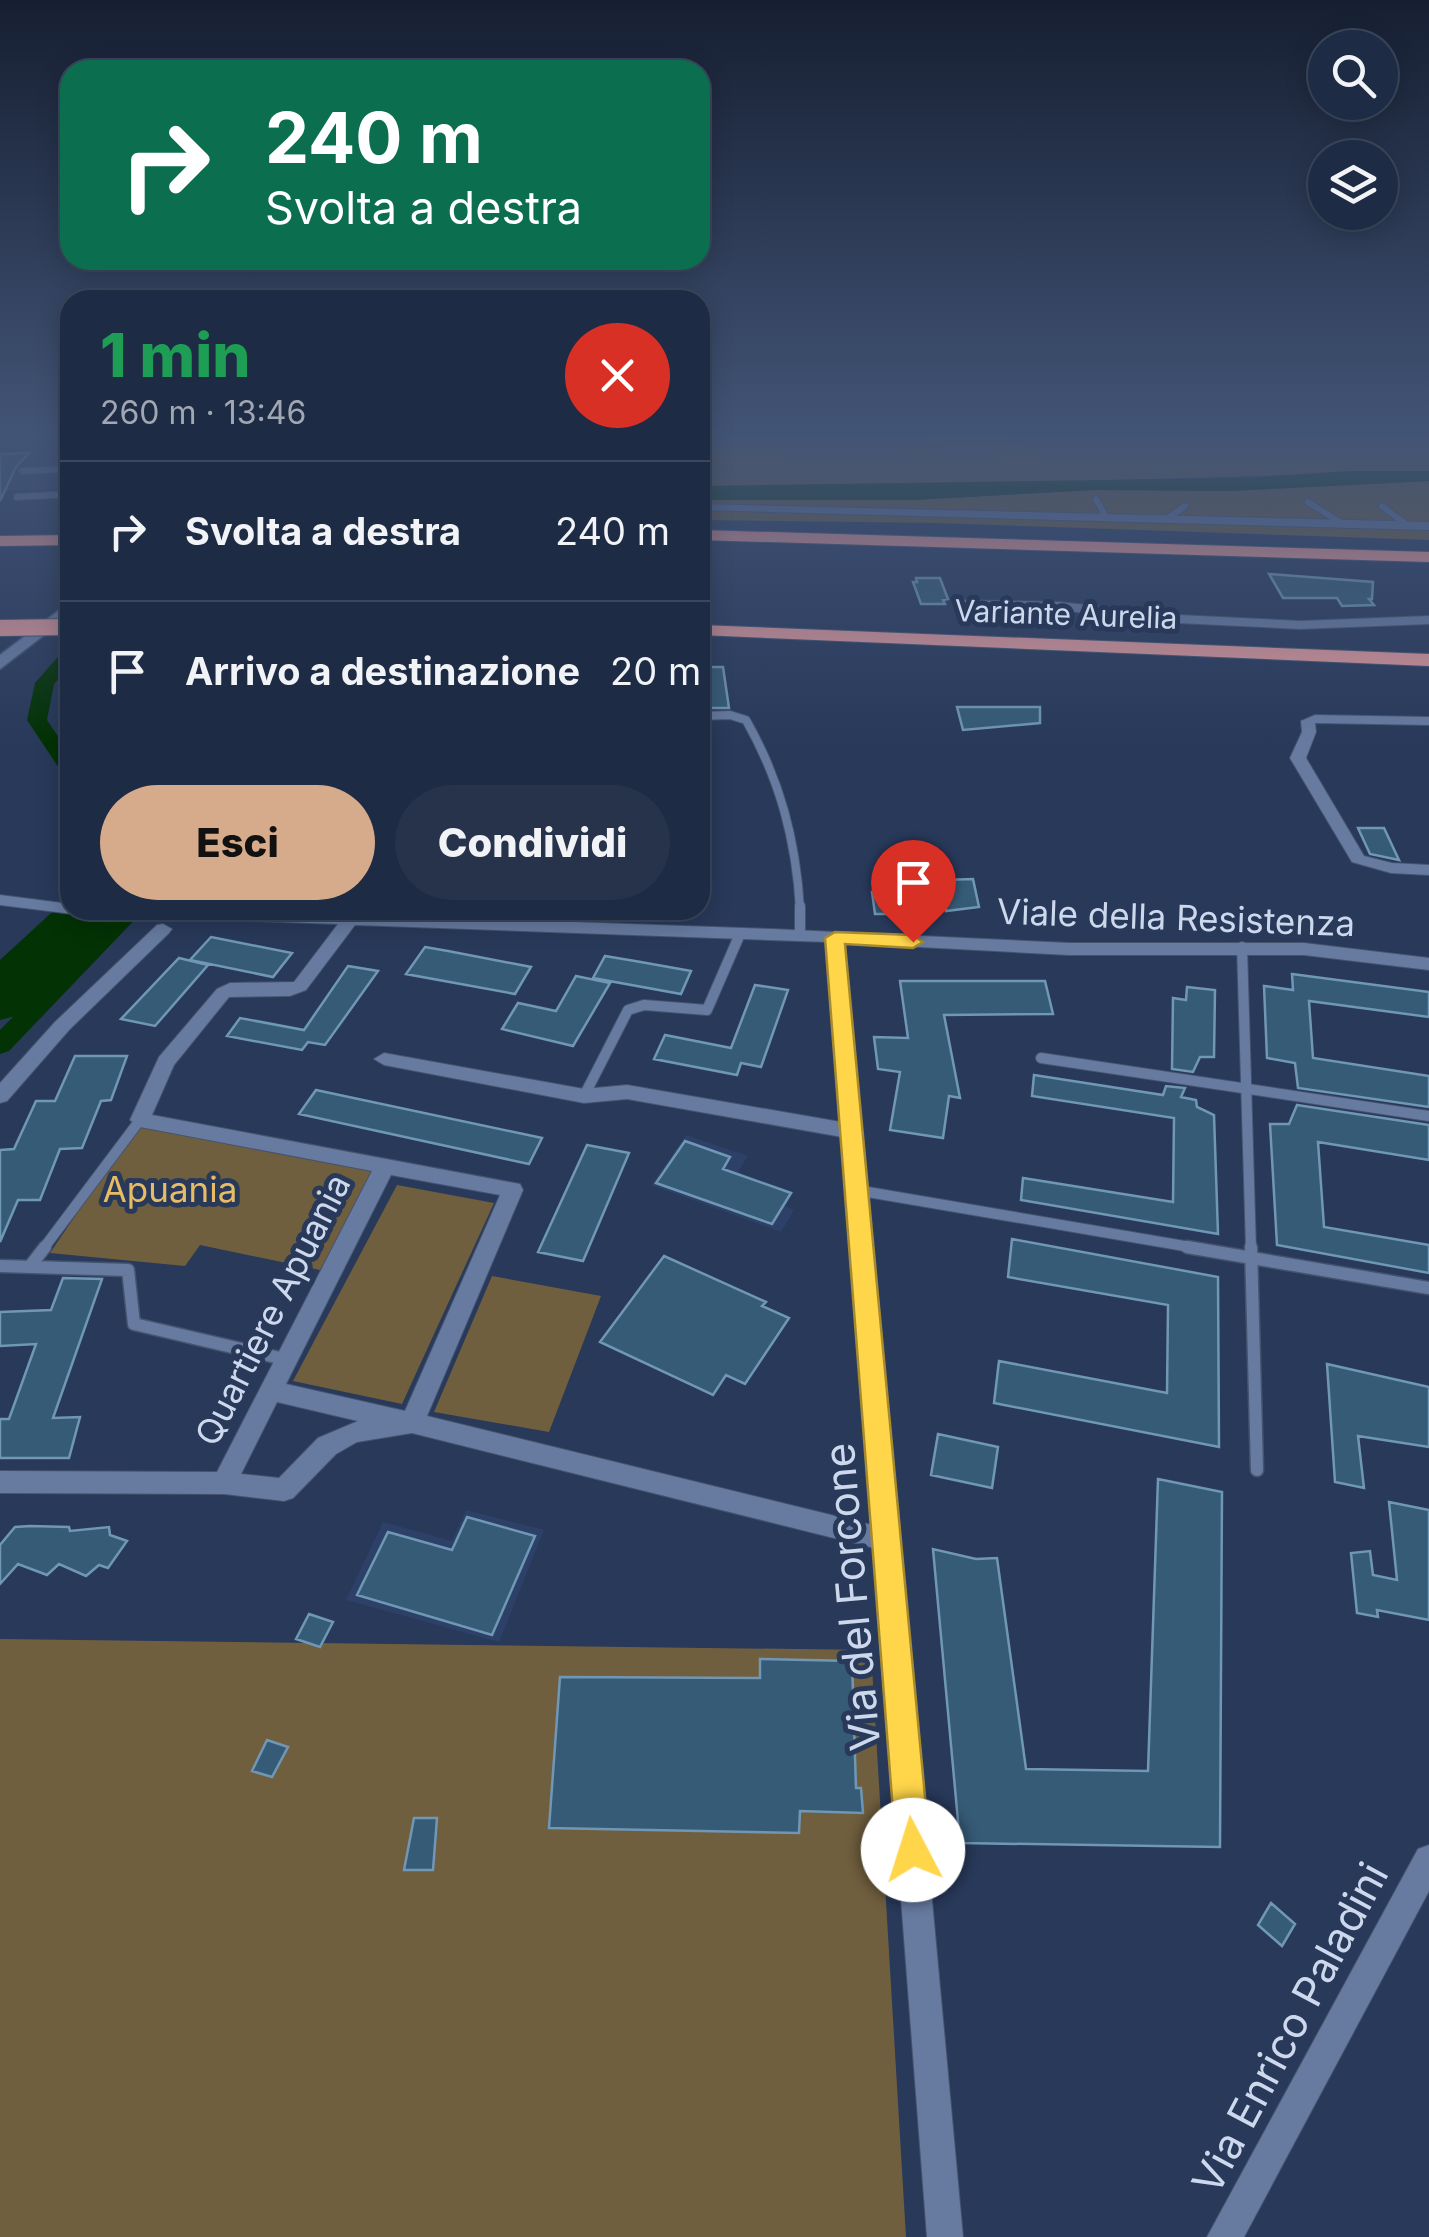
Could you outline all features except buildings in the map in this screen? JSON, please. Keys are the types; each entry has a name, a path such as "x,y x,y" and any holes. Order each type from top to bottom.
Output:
{"highway":[{"path":"746,536 1429,557"},
{"path":"1061,536 1429,547"},
{"path":"0,541 60,540"},
{"path":"0,618 60,618"},
{"name":"Variante Aurelia","path":"710,621 1429,660"},
{"path":"0,628 60,627"},
{"name":"Variante Aurelia","path":"710,630 773,627"},
{"name":"Variante Aurelia","path":"863,631 1429,650"}],"main road":[{"path":"0,664 60,614"}],"street":[{"path":"961,604 1059,606 1300,625 1429,620"},
{"path":"1429,722 1315,718 1308,721 1309,732 1298,758 1358,859 1391,868 1429,870"},
{"path":"0,891 20,904"},
{"path":"0,900 60,908"},
{"name":"Viale della Resistenza","path":"149,920 371,920"},
{"name":"Viale della Resistenza","path":"489,920 1069,949 1304,949 1429,964"},
{"path":"140,1120 166,1062 223,993 230,989 290,990 300,986 350,921"},
{"path":"0,1096 163,922"},
{"name":"Via del Forcone","path":"835,938 945,2237"},
{"path":"384,1060 584,1096 627,1092 850,1131"},
{"name":"Quartiere Apuania","path":"140,1120 513,1190 412,1423"},
{"name":"Quartiere Apuania","path":"224,1483 384,1168"},
{"path":"270,1391 412,1423"},
{"name":"Quartiere Apuania","path":"0,1482 224,1483 284,1490 327,1446 353,1432 412,1423 887,1540"},
{"name":"Via Enrico Paladini","path":"1225,2237 1429,1860"}],"lane":[{"path":"710,716 730,715 746,720 784,797 800,908 800,936"},
{"path":"584,1096 628,1010 644,1005 708,1010 740,934"},
{"path":"1242,947 1257,1470"},
{"path":"1041,1058 1429,1116"},
{"path":"31,1265 140,1120"},
{"path":"856,1190 1429,1288"},
{"path":"0,1266 128,1270 134,1324 284,1359"}],"shaded area":[{"path":"686,1135 748,1156 738,1172 794,1192 785,1206 794,1210 781,1232 651,1185"},
{"path":"466,1510 544,1530 499,1642 346,1600 383,1522 452,1541"}],"green space":[{"path":"1325,536 1429,536 1429,540"},
{"name":"Apuania","path":"140,1120 384,1168 320,1270 200,1245 185,1266 50,1253"},
{"path":"397,1185 494,1203 402,1404 293,1381"},
{"path":"492,1276 601,1296 549,1432 434,1412"},
{"path":"0,1639 871,1650 906,2237 0,2237"}],"waterway":[{"path":"60,666 45,683 37,720 60,755"},
{"path":"0,974 60,917"},
{"path":"0,1006 89,920"},
{"path":"0,1045 122,920"}],"route":[{"path":"913,942 835,938 913,1850"}]}
